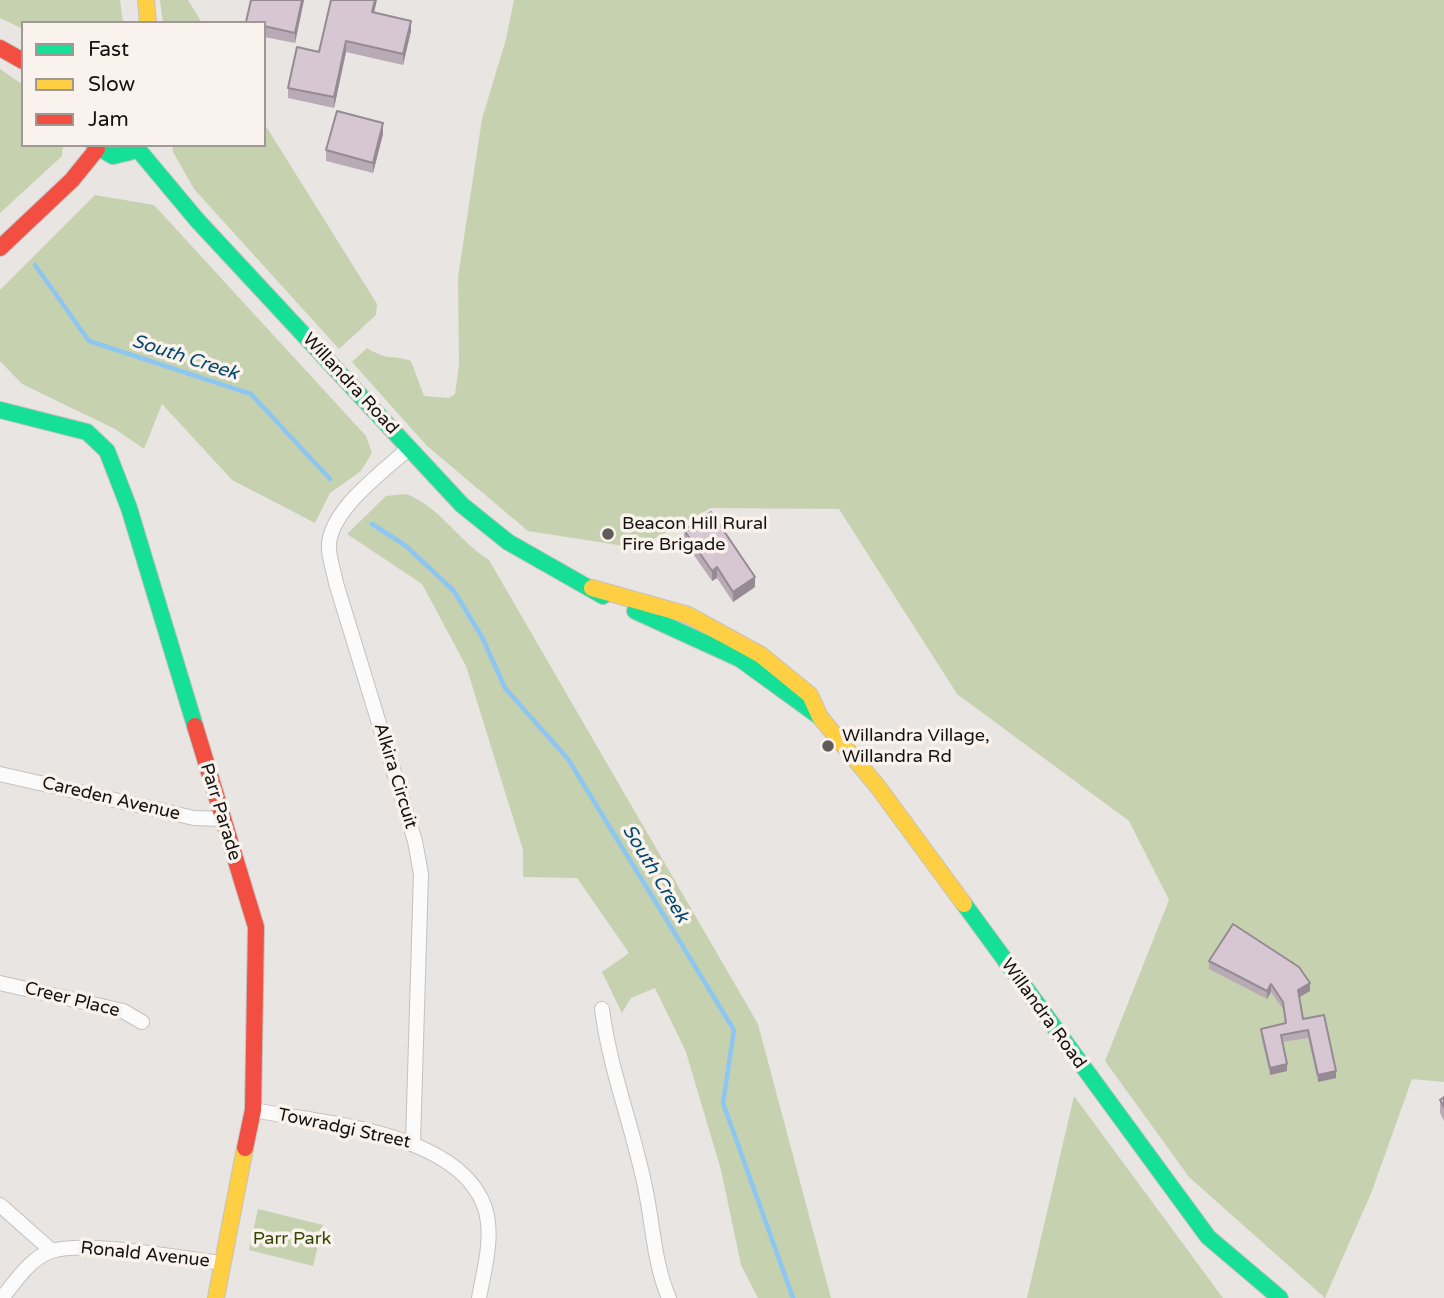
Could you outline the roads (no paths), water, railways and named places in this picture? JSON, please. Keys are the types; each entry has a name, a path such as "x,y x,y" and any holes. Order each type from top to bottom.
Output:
{"main road":[{"path":"146,0 148,21"},
{"path":"0,48 21,60"},
{"path":"0,248 72,180 96,147 113,156 122,155 134,147"},
{"name":"Willandra Road","path":"137,147 197,220 409,448 486,525 508,542 592,588 675,610 726,633 761,655 810,695 820,717 878,787 1208,1237 1234,1262 1280,1298"},
{"name":"Parr Parade","path":"0,410 87,432 107,451 129,509 257,927 253,1110 216,1298"}],"street":[{"name":"Alkira Circuit","path":"409,448 345,508 332,530 329,549 336,583 415,841 421,874 413,1142"},
{"name":"Careden Avenue","path":"0,774 194,818 222,819"},
{"name":"Creer Place","path":"0,983 124,1011 142,1021"},
{"path":"602,1009 608,1056 645,1185 659,1266 669,1298"},
{"name":"Towradgi Street","path":"253,1110 413,1142 443,1157 464,1177 485,1207 489,1246 479,1298"},
{"path":"0,1205 52,1251"},
{"name":"Ronald Avenue","path":"2,1298 31,1262 52,1251 80,1247 223,1263"}],"waterway":[{"name":"South Creek","path":"35,265 89,341 251,394 330,479"},
{"name":"South Creek","path":"372,524 406,546 454,591 482,637 505,688 568,759 734,1030 723,1103 793,1298"}],"place":[{"name":"Beacon Hill Rural Fire Brigade","path":"608,534"},
{"name":"Willandra Village, Willandra Rd","path":"828,746"}],"park label":[{"name":"Parr Park","path":"292,1239"}]}
